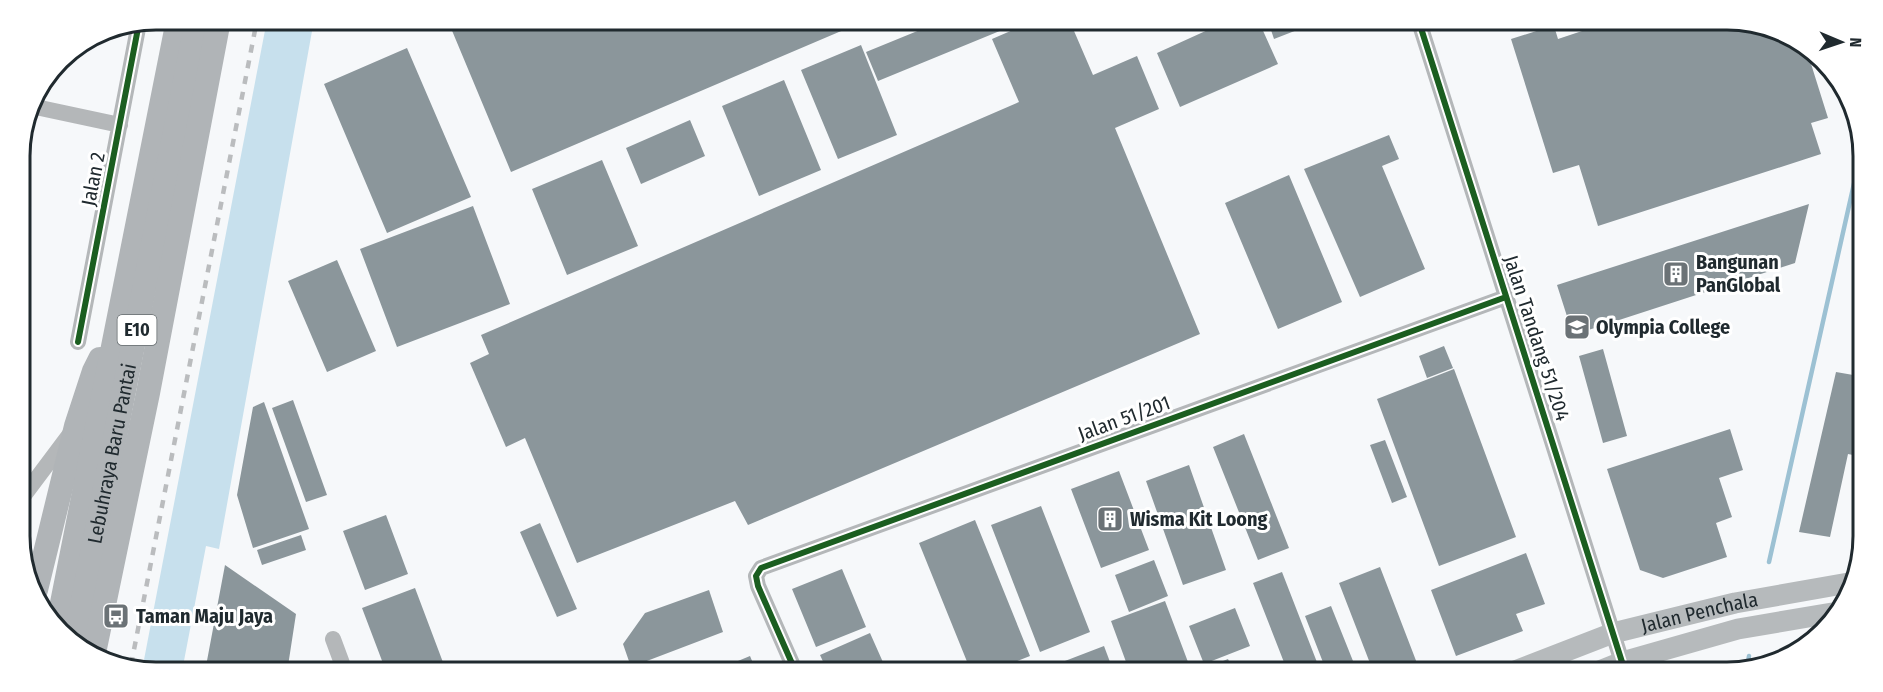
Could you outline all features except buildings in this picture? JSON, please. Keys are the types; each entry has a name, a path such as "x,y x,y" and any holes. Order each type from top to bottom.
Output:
{"highway":[{"name":"Lebuhraya Baru Pantai","path":"59,617 176,30"},
{"name":"Lebuhraya Baru Pantai","path":"76,634 195,30"},
{"path":"95,646 148,393 217,30"},
{"path":"38,580 76,426 94,371 117,328"}],"main road":[{"name":"Jalan Penchala","path":"1538,662 1613,633 1735,603 1843,584"},
{"name":"Jalan Penchala","path":"1622,662 1738,629 1826,614"}],"street":[{"name":"Jalan Tandang 51/204","path":"1422,30 1622,662"},
{"name":"Jalan 2","path":"78,342 137,31"},
{"path":"40,108 120,125"},
{"name":"Jalan 51/201","path":"791,662 758,586 756,576 761,568 1506,297"},
{"path":"30,487 76,426"},
{"path":"333,639 342,662"}],"shaded area":[{"path":"265,30 312,30 219,549 206,546 184,662 144,661"}],"waterway":[{"path":"1769,562 1853,188"},
{"path":"1748,660 1749,656"}],"railway":[{"path":"132,660 255,30"}],"cycle path":[{"path":"1422,30 1622,662"},
{"path":"78,342 137,31"},
{"path":"791,662 758,586 756,576 761,568 1506,297"}],"place":[{"name":"Bangunan PanGlobal","path":"1676,274"},
{"name":"Olympia College","path":"1577,327"},
{"name":"Wisma Kit Loong","path":"1110,519"},
{"name":"Taman Maju Jaya","path":"116,616"}]}
